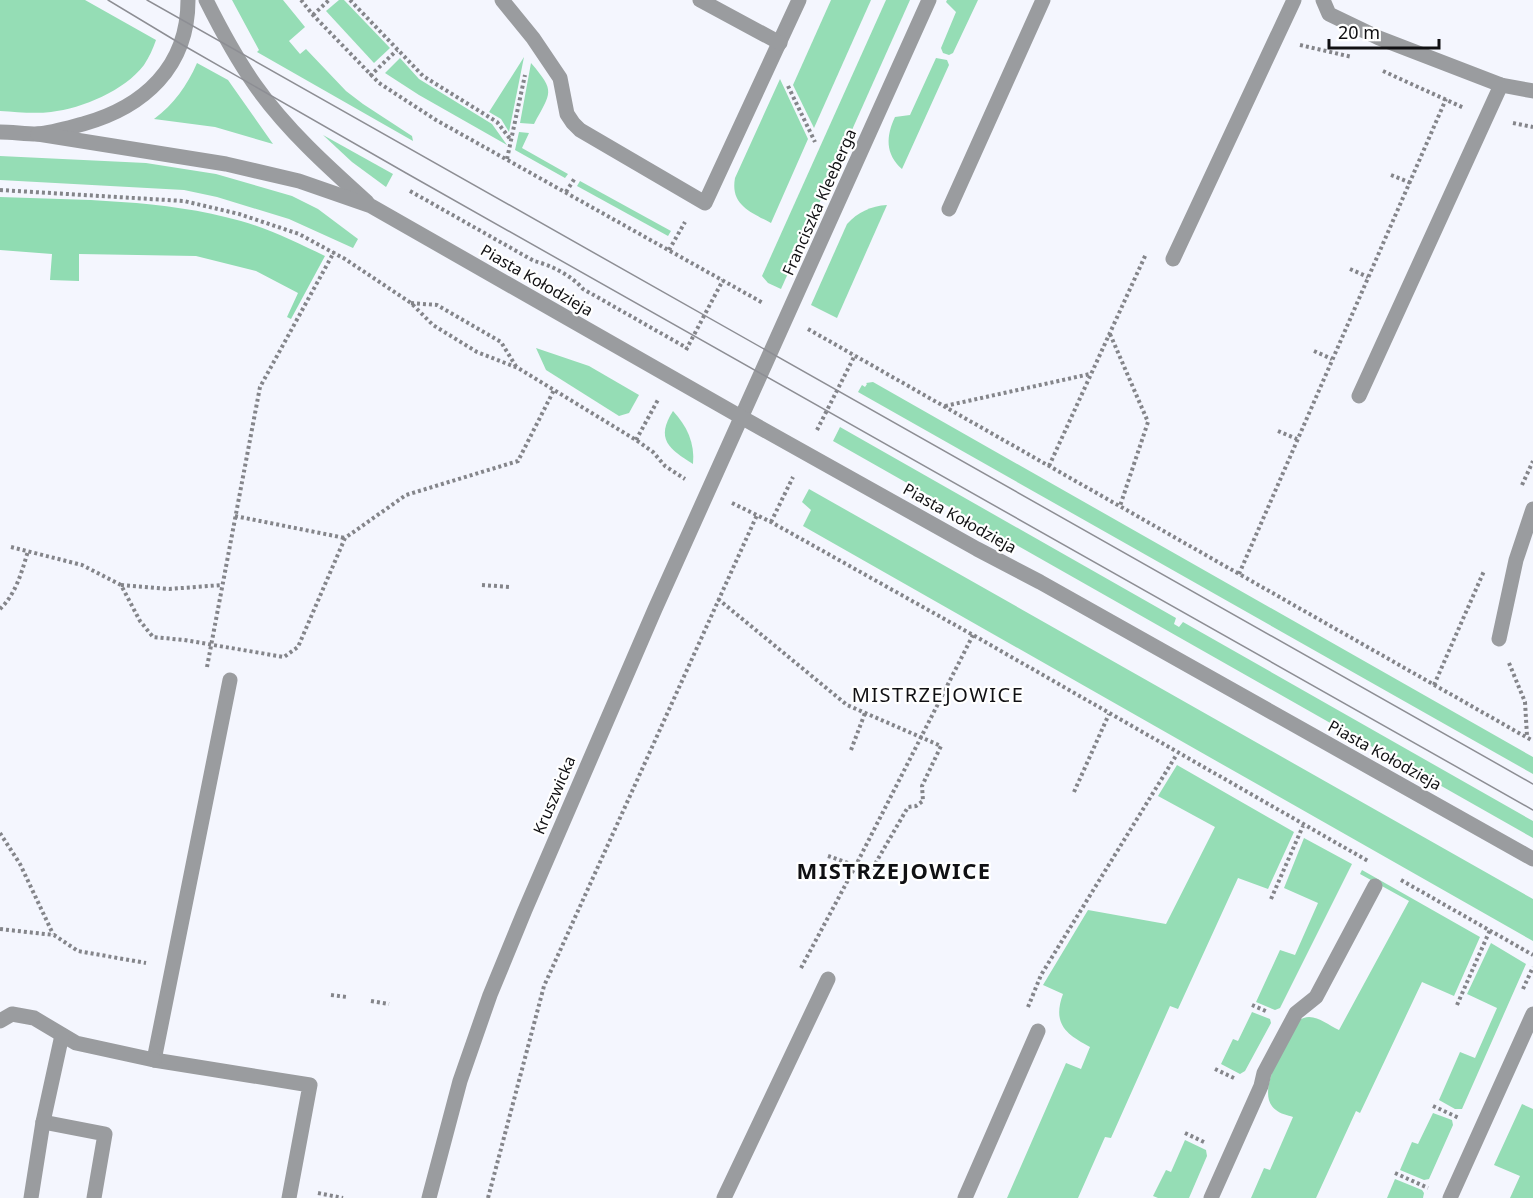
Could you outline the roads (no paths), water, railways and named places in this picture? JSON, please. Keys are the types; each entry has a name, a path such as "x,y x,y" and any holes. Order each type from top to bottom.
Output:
{"street":[{"path":"0,132 38,134 101,119 131,104 149,91 164,75 181,44 188,0"},
{"name":"Piasta Kołodzieja","path":"206,0 230,48 256,87 324,164 371,206"},
{"path":"502,0 533,38 560,78 567,114 573,123 580,130 705,203 799,0"},
{"path":"700,0 780,44"},
{"name":"Franciszka Kleeberga","path":"741,417 929,0"},
{"path":"950,209 1043,0"},
{"path":"1173,259 1294,0"},
{"path":"1323,0 1329,14 1379,38 1501,85 1533,91"},
{"path":"1359,396 1501,85"},
{"name":"Piasta Kołodzieja","path":"38,134 226,164 299,182 371,206 741,417 1533,859"},
{"name":"Kruszwicka","path":"429,1198 460,1081 490,995 561,823 741,417"},
{"path":"1499,639 1516,560 1533,509"},
{"path":"154,1059 230,680"},
{"path":"1211,1198 1261,1086 1264,1073 1296,1013 1316,997 1375,886"},
{"path":"724,1198 828,979"},
{"path":"0,1021 12,1014 34,1018 76,1043 154,1059 310,1085 289,1198"},
{"path":"1450,1198 1533,1014"},
{"path":"964,1198 1038,1031"},
{"path":"31,1198 43,1122 62,1035"},
{"path":"43,1122 105,1134 94,1198"}],"tram line":[{"path":"108,0 406,173 1533,810"},
{"path":"147,0 1533,784"}],"district":[{"name":"MISTRZEJOWICE","path":"938,694"},
{"name":"MISTRZEJOWICE","path":"894,870"}]}
